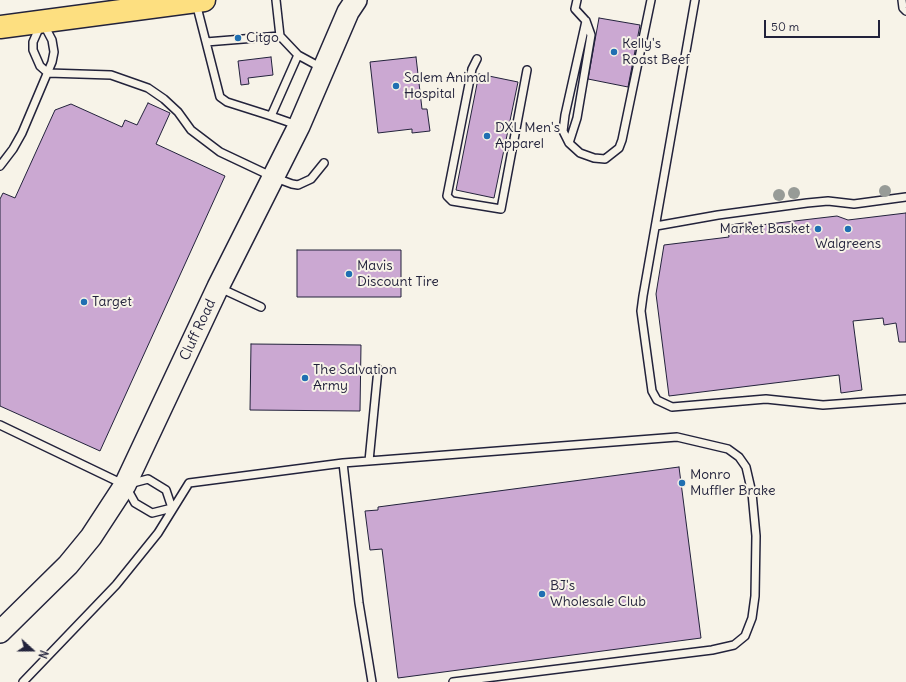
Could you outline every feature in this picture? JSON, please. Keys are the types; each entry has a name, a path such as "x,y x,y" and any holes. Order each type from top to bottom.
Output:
{"main road":[{"path":"0,27 200,1"}],"street":[{"name":"Cluff Road","path":"0,632 68,565 91,537 125,485 218,287 299,126 348,12 356,0"}],"lane":[{"path":"276,0 280,36 298,55 324,69"},
{"path":"569,143 576,118 591,35 586,21 575,9 577,0"},
{"path":"586,21 564,115 564,131 569,143 580,152 594,158 605,159 619,148 644,41 651,0"},
{"path":"696,0 641,311 652,391 657,400 672,407 766,399 823,405 906,399"},
{"path":"902,0 903,8 906,11"},
{"path":"200,1 206,42 220,97 226,102 299,126"},
{"path":"0,166 13,149 22,133 48,73 54,52 52,40 42,22"},
{"path":"42,22 33,42 33,50 40,66 48,73 111,75 148,88 164,99 178,112 191,130 220,152 273,177 292,184 302,184 311,179 324,163"},
{"path":"206,42 280,36"},
{"path":"271,116 298,55"},
{"path":"477,59 472,70 447,196 452,201 501,209 527,70"},
{"path":"656,226 718,215 807,203 828,202 854,204 906,197"},
{"path":"218,287 261,307"},
{"path":"369,461 378,369"},
{"path":"0,425 125,485 135,503 152,513 172,508"},
{"path":"23,682 116,585 158,533 188,483 369,461 678,437 728,448 739,456 746,467 752,493 756,536 755,596 752,618 745,636 734,645 712,650 453,682"},
{"path":"343,464 360,603 372,682"},
{"path":"125,485 148,479 166,490 172,508"}],"building":[{"name":"Kelly's Roast Beef","path":"599,18 640,25 628,87 588,79"},
{"path":"271,57 273,75 248,78 249,84 241,85 238,61"},
{"name":"Salem Animal Hospital","path":"416,57 422,109 427,109 430,131 412,133 412,129 378,133 370,62"},
{"name":"DXL Men's Apparel","path":"479,74 518,82 494,198 456,190"},
{"name":"Target","path":"148,103 170,113 156,144 225,176 100,451 0,406 0,199 3,193 15,198 55,110 71,104 122,127 125,120 137,125"},
{"path":"906,213 906,342 899,342 896,323 884,325 883,318 853,321 862,390 841,393 839,375 669,396 656,294 664,245 729,237 727,226 751,222 752,226 837,216 848,220"},
{"name":"Mavis Discount Tire","path":"297,250 401,250 401,297 297,297"},
{"name":"The Salvation Army","path":"251,344 361,345 360,411 250,410"},
{"name":"BJ's Wholesale Club","path":"679,467 701,638 398,678 382,549 370,550 365,511 378,510 378,507"}],"place":[{"name":"Citgo","path":"238,38"},
{"name":"Kelly's Roast Beef","path":"614,52"},
{"name":"Salem Animal Hospital","path":"396,86"},
{"name":"DXL Men's Apparel","path":"487,136"},
{"name":"Market Basket","path":"818,229"},
{"name":"Walgreens","path":"848,229"},
{"name":"Mavis Discount Tire","path":"349,274"},
{"name":"Target","path":"84,302"},
{"name":"The Salvation Army","path":"305,378"},
{"name":"Monro Muffler Brake","path":"682,483"},
{"name":"BJ's Wholesale Club","path":"542,594"}]}
